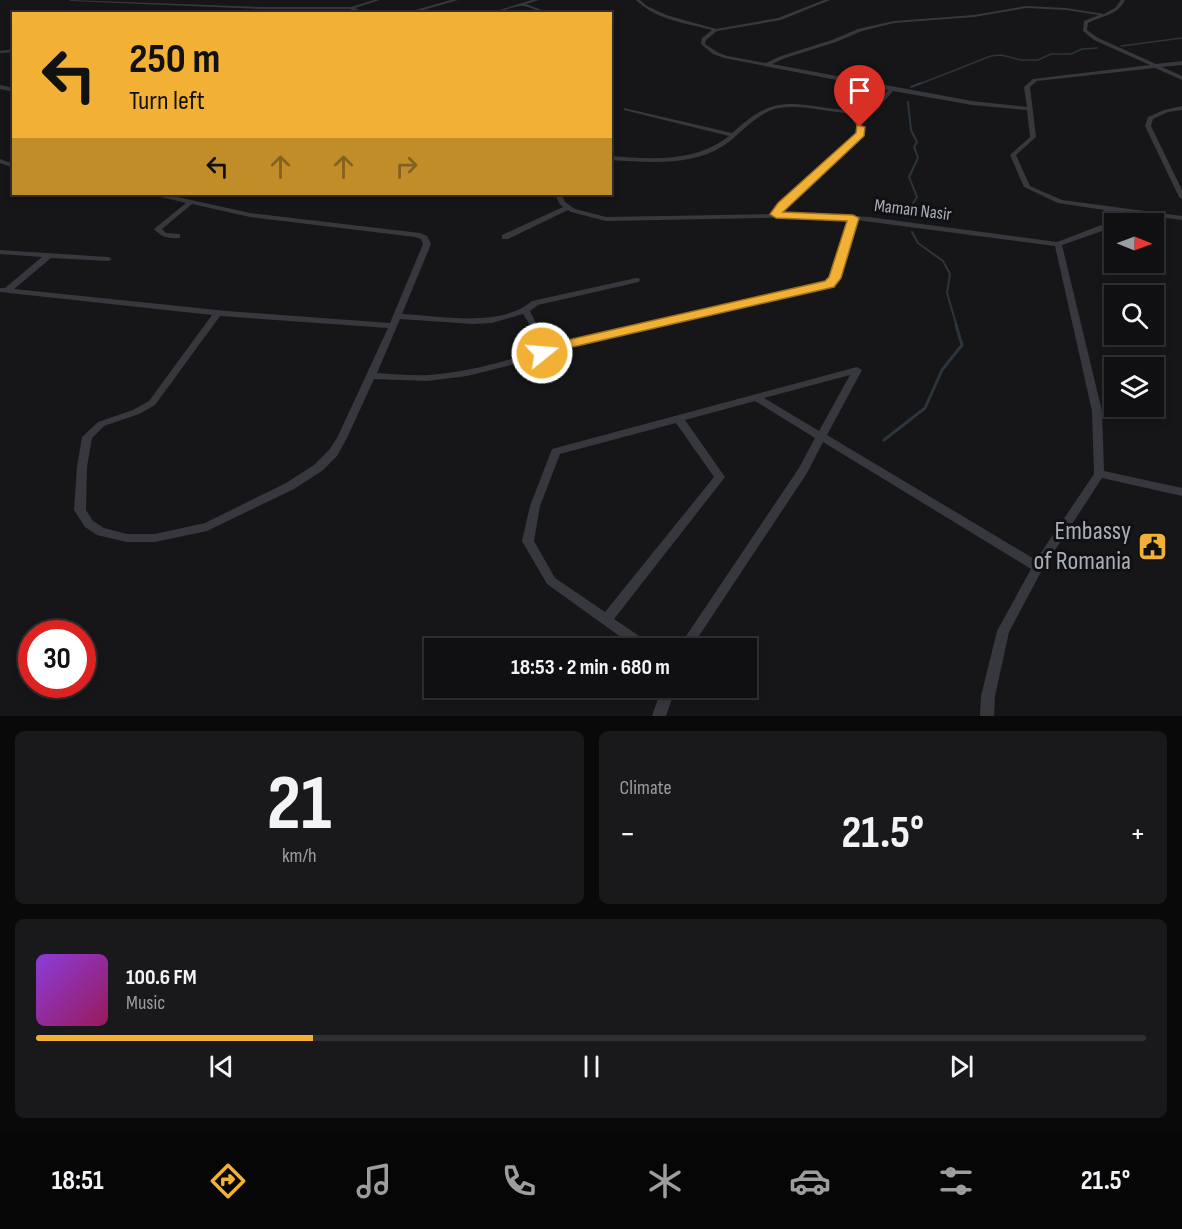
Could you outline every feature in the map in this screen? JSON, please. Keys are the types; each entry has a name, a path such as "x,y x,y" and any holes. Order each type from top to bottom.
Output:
{"street":[{"path":"71,0 249,8 351,8 378,0"},
{"path":"92,2 97,0"},
{"path":"149,4 158,0"},
{"path":"249,8 257,0"},
{"path":"412,12 456,0"},
{"path":"495,12 537,0"},
{"path":"638,0 646,7 665,16 717,30"},
{"path":"828,0 779,19 717,30 704,39 703,44 709,50 726,57 766,65 972,103 1029,109"},
{"path":"1123,0 1119,8 1086,22 1084,27 1088,33 1182,78"},
{"path":"521,4 544,12"},
{"path":"351,8 360,12"},
{"path":"766,65 860,30 894,22 974,16 1026,8 1066,9 1106,15"},
{"path":"1182,63 1035,80 1027,87 1033,137 1013,155 1023,183 1060,202 1182,218"},
{"path":"612,158 674,159 708,152 762,113 778,106 795,105 850,111 875,106 891,89"},
{"path":"1182,108 1166,111 1150,118 1148,126 1182,197"},
{"path":"626,109 732,135"},
{"path":"776,214 782,205 861,134 860,127 850,111"},
{"path":"162,195 250,215 424,238 427,244 342,438 333,453 318,468 290,486 207,527 181,534 128,538 101,532 89,524 80,510 82,466 87,437 101,424 136,412 152,403 218,313"},
{"path":"505,237 567,208 558,195"},
{"path":"177,236 164,235 158,229 192,201"},
{"name":"Maman Nasir","path":"567,208 585,215 606,219 776,214 853,218 1058,244 1105,227 1108,224 1108,209"},
{"path":"370,376 421,378 451,375 542,353 564,344 825,286 835,278 853,218"},
{"path":"987,716 988,696 1003,631 1038,567 1099,474 1097,411 1058,244"},
{"path":"0,252 108,258"},
{"path":"4,291 49,255"},
{"path":"396,316 492,320 526,311 536,303 636,280"},
{"path":"4,291 218,313 391,326"},
{"path":"526,311 540,338 546,342 564,344"},
{"path":"632,638 551,581 528,541 535,506 556,452 857,370 803,470 691,638"},
{"path":"754,397 1038,567"},
{"path":"606,620 720,477 678,418"},
{"path":"1099,474 1182,492"},
{"path":"659,716 665,698"}],"waterway":[{"path":"1121,46 1182,38"},
{"path":"917,85 991,56 1001,55 1021,60 1038,60 1051,54 1071,54 1082,49 1097,48"},
{"path":"911,87 921,83"},
{"path":"904,217 917,197 909,177 918,158 914,147 917,142 911,130 908,102"},
{"path":"912,232 918,243 943,261 950,274 947,293 957,327"},
{"path":"884,440 925,408 942,370 962,345 956,325"}],"place":[{"name":"Embassy of Romania","path":"1152,546"}],"route":[{"path":"542,353 564,344 830,284 835,278 853,218 776,214 782,205 861,134 860,127"}]}
